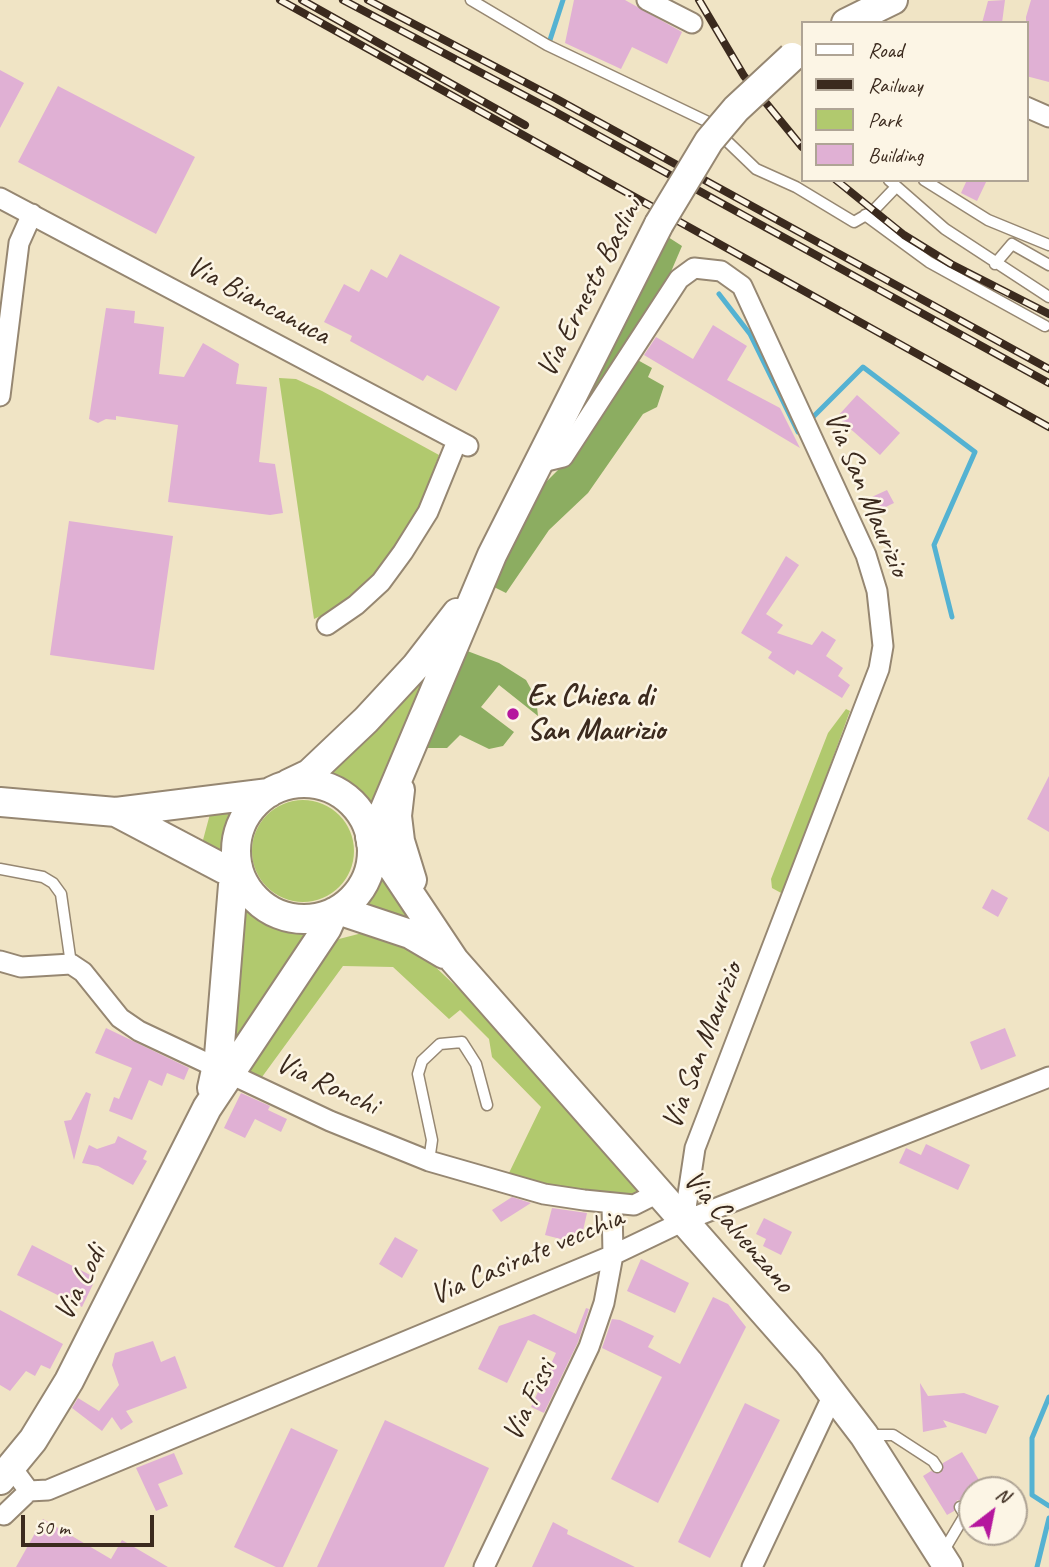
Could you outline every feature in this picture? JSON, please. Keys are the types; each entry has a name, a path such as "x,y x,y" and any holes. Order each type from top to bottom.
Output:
{"main road":[{"path":"850,21 893,0"},
{"name":"Via Ernesto Baslini","path":"370,840 478,586 659,224 709,141 736,108 797,53"},
{"name":"Via Ernesto Baslini","path":"275,790 309,774 366,720 416,666 478,586"},
{"path":"402,769 397,816 400,842 432,928"},
{"path":"0,802 116,812 314,784 336,792 361,816 370,840 368,874 350,901 336,911 304,919 274,913 250,893 239,871 236,846 241,825 252,807 275,790"},
{"path":"116,812 224,869 239,871"},
{"name":"Via Calvenzano","path":"370,840 386,858 454,960 833,1395 864,1435 944,1561"},
{"name":"Via Lodi","path":"224,1069 233,885 239,871"},
{"name":"Via Calvenzano","path":"336,911 411,934 454,960"},
{"name":"Via Lodi","path":"6,1474 33,1440 69,1381 207,1108 224,1069 327,929 336,911"}],"street":[{"path":"647,0 692,23"},
{"path":"1028,108 1049,117"},
{"name":"Via Biancanuca","path":"0,198 462,443 428,512 381,582 356,605 327,625"},
{"path":"0,396 19,243 32,214"},
{"name":"Via San Maurizio","path":"538,463 563,457 679,279 694,268 721,271 742,286 866,555 877,591 883,646 879,669 695,1148 684,1221"},
{"path":"0,961 21,967 71,964"},
{"name":"Via Ronchi","path":"71,964 83,972 120,1018 139,1031 330,1121 429,1161 544,1194 612,1204 634,1205 658,1193"},
{"name":"Via Casirate vecchia","path":"29,1491 60,1486 613,1255 684,1221 1049,1077"},
{"name":"Via Fissi","path":"484,1567 589,1347 604,1303 613,1255 612,1204"},
{"path":"752,1567 833,1395"},
{"path":"4,1515 29,1491 6,1474"}],"lane":[{"path":"471,0 547,45 705,121 733,145 744,160 775,180 796,187 854,222 873,211 892,183 945,229 1049,297"},
{"path":"927,182 988,219 1049,245"},
{"path":"865,215 929,262 1045,326"},
{"path":"995,264 1012,244 1049,265"},
{"path":"0,869 43,877 53,883 61,894 71,964"},
{"path":"429,1161 432,1140 418,1074 422,1061 440,1044 462,1042 476,1064 487,1105"},
{"path":"864,1435 893,1435 933,1461 937,1467"},
{"path":"944,1561 958,1531"}],"green space":[{"path":"668,237 682,246 634,358 652,368 648,377 664,386 657,407 643,414 588,493 549,530 506,593 490,585 542,486 568,460 579,442 586,394"},
{"path":"279,378 296,379 322,391 439,455 419,511 389,561 344,605 314,619"},
{"path":"441,647 370,813 356,795 328,777 397,710"},
{"path":"462,649 499,663 526,680 536,698 538,716 499,685 481,707 514,732 503,746 489,749 460,735 447,748 427,748"},
{"path":"846,709 850,711 783,894 772,888 771,879 828,733"},
{"path":"303,800 323,804 339,815 350,831 354,851 350,871 339,887 323,898 303,902 283,898 267,887 256,871 252,851 256,831 267,815 283,804"},
{"path":"239,811 230,828 224,855 203,840 210,814"},
{"path":"381,862 415,920 361,903"},
{"path":"244,900 273,921 312,928 231,1058"},
{"path":"366,932 395,940 426,958 464,994 547,1087 642,1183 638,1198 547,1187 508,1175 541,1107 492,1057 489,1039 460,1010 449,1019 393,967 343,966 262,1077 245,1069 322,952 339,939"}],"building":[{"path":"574,0 625,0 682,32 667,64 632,47 621,69 565,43"},
{"path":"1005,0 1002,21 983,21 988,1"},
{"path":"1031,0 1049,0 1049,82 1028,77 1026,17"},
{"path":"0,70 24,83 0,128"},
{"path":"58,86 195,157 156,234 18,162"},
{"path":"966,182 986,182 977,201 961,193"},
{"path":"400,254 500,307 456,391 427,375 423,381 350,341 352,336 324,322 344,284 359,292 371,269 387,278"},
{"path":"106,308 135,311 134,323 164,327 159,374 184,377 203,343 239,364 236,384 267,387 259,462 275,464 283,513 270,515 168,502 178,425 116,416 116,420 106,419 98,423 89,419"},
{"path":"713,325 747,346 727,380 780,408 800,448 644,355 656,337 693,359"},
{"path":"857,395 900,433 880,455 837,417"},
{"path":"887,490 894,503 869,515 863,501"},
{"path":"69,521 173,536 154,670 50,655"},
{"path":"786,556 799,565 766,614 783,625 777,633 812,645 822,631 836,640 826,656 843,668 838,676 850,685 842,698 797,670 794,675 768,658 772,652 741,633"},
{"path":"1049,776 1049,832 1027,819"},
{"path":"992,889 1008,898 998,917 982,908"},
{"path":"106,1028 189,1068 184,1080 167,1073 162,1086 149,1080 132,1120 109,1111 114,1097 119,1099 132,1068 95,1053"},
{"path":"1005,1028 1016,1056 981,1070 970,1042"},
{"path":"86,1092 91,1094 74,1160 64,1121 71,1120"},
{"path":"241,1093 270,1106 268,1110 287,1119 281,1132 255,1119 245,1138 224,1128"},
{"path":"118,1136 147,1151 143,1159 147,1161 133,1185 98,1166 82,1163 89,1145 97,1149 115,1143"},
{"path":"926,1144 970,1165 958,1190 899,1163 906,1148 921,1155"},
{"path":"512,1197 531,1203 501,1222 492,1210"},
{"path":"552,1208 587,1213 580,1244 545,1235"},
{"path":"764,1218 792,1232 781,1255 763,1246 766,1239 756,1234"},
{"path":"395,1237 418,1250 402,1278 379,1264"},
{"path":"32,1245 96,1278 82,1307 17,1275"},
{"path":"641,1259 689,1283 675,1313 627,1291"},
{"path":"713,1297 728,1304 746,1327 658,1503 611,1479 662,1377 602,1348 612,1319 620,1320 654,1336 648,1347 680,1364"},
{"path":"586,1308 589,1309 578,1342 544,1413 531,1407 556,1353 528,1340 507,1383 478,1369 499,1326 534,1314 576,1334"},
{"path":"0,1310 63,1344 50,1369 41,1365 35,1376 26,1371 10,1391 0,1385"},
{"path":"153,1341 161,1362 175,1356 187,1388 126,1411 133,1422 121,1430 112,1417 102,1431 72,1408 78,1398 99,1411 119,1385 112,1365 115,1353"},
{"path":"920,1383 928,1396 964,1393 999,1406 986,1434 943,1420 947,1427 923,1432"},
{"path":"745,1403 780,1420 710,1558 678,1542"},
{"path":"385,1420 489,1468 444,1567 317,1567"},
{"path":"291,1428 338,1450 283,1567 276,1567 234,1547"},
{"path":"962,1452 977,1476 958,1476 958,1500 954,1511 947,1515 923,1476 931,1471 941,1473 943,1463"},
{"path":"174,1453 183,1474 158,1484 168,1506 156,1511 136,1468"},
{"path":"43,1519 111,1559 122,1540 168,1567 16,1567"},
{"path":"553,1522 568,1530 567,1534 635,1567 532,1567"}],"waterway":[{"path":"549,43 563,0"},
{"path":"719,294 750,334 798,432"},
{"path":"812,418 863,367 975,452 934,545 952,617"},
{"path":"1049,1397 1032,1438 1032,1495 1049,1506"},
{"path":"1037,1567 1049,1518"}],"railway":[{"path":"280,0 1049,427"},
{"path":"302,0 525,125"},
{"path":"343,0 550,109 1049,383"},
{"path":"368,0 555,98 1049,369"},
{"path":"699,0 744,76 800,145"},
{"path":"838,182 904,235 951,264 1049,314"}],"place":[{"name":"Ex Chiesa di San Maurizio","path":"513,714"}]}
